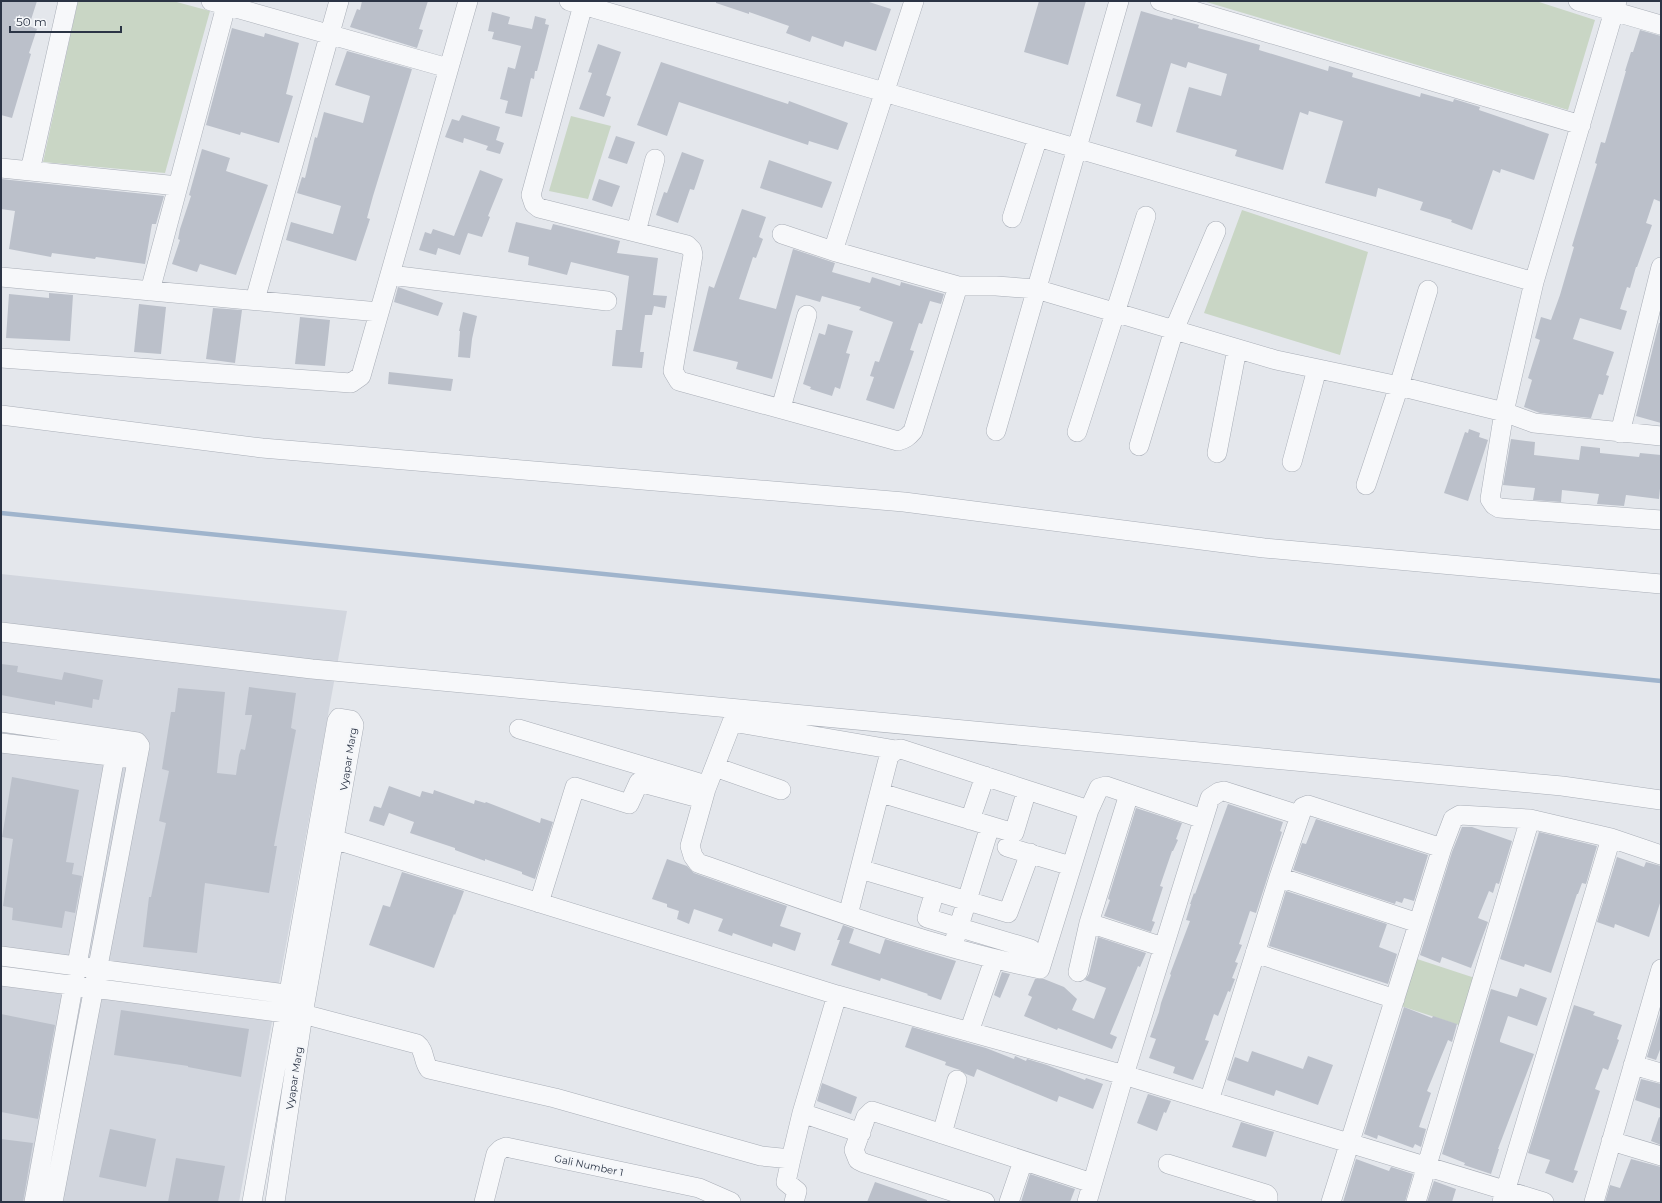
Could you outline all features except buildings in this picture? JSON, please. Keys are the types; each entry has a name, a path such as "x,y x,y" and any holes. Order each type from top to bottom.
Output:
{"street":[{"path":"30,171 68,1"},
{"path":"255,300 339,1"},
{"path":"1,358 351,383 359,379 362,376 468,1"},
{"path":"833,251 914,1"},
{"path":"996,431 1119,1"},
{"path":"1160,1 1581,125"},
{"path":"1578,1 1616,6 1661,25"},
{"path":"150,291 178,186 218,3 448,68"},
{"path":"958,286 913,431 908,437 898,441 678,381 673,371 693,255 692,250 687,245 539,208 530,195 576,3 1534,282"},
{"path":"1616,6 1534,282 1504,412 1490,499 1494,505 1499,508 1661,520"},
{"path":"1012,218 1038,137"},
{"path":"636,232 655,159"},
{"path":"1,168 178,186"},
{"path":"1077,432 1146,216"},
{"path":"1139,446 1174,330 1216,231"},
{"path":"782,234 833,251 958,286 996,286 1036,290 1276,360 1400,386 1504,412 1534,423 1661,436"},
{"path":"390,275 607,301"},
{"path":"1,277 379,312"},
{"path":"1620,432 1660,278"},
{"path":"1366,485 1400,386 1428,290"},
{"path":"781,408 807,315"},
{"path":"1217,454 1237,349"},
{"path":"1292,462 1317,369"},
{"path":"1,415 262,448 904,502 1264,548 1661,584"},
{"path":"1,632 312,669 1554,785 1661,800"},
{"name":"Vyapar Marg","path":"252,1202 296,1005 335,840 354,724 351,720 340,718 337,721 317,834 296,1005 275,1202"},
{"path":"1,722 117,747"},
{"path":"1089,810 901,749 896,750 732,722 705,794 690,846 693,856 698,862 848,915 994,960 1040,969 1071,866 1097,790 1102,786 1106,786 1203,819"},
{"path":"519,729 701,782 705,794"},
{"path":"1,743 117,747 138,742 140,746 53,1202"},
{"path":"34,1202 117,747"},
{"path":"848,915 881,793 889,756 896,750"},
{"path":"715,767 781,790"},
{"path":"970,820 985,776"},
{"path":"539,903 575,787 628,804 639,782 705,794"},
{"path":"881,793 1014,833 1027,790"},
{"path":"1087,1202 1124,1075 1210,798 1219,792 1224,791 1299,815"},
{"path":"1078,972 1089,923 1129,794"},
{"path":"1209,1101 1279,877 1299,815 1303,808 1308,805 1442,848"},
{"path":"1331,1202 1450,822 1460,815 1530,819 1611,838 1661,855"},
{"path":"1416,1202 1530,819"},
{"path":"952,948 990,826"},
{"path":"317,834 837,994 1124,1075 1426,1167 1504,1196 1544,1202"},
{"path":"1504,1196 1611,838"},
{"path":"1007,847 1071,866"},
{"path":"860,869 1008,913 1030,853"},
{"path":"1279,877 1418,923"},
{"path":"935,891 928,918 1031,949"},
{"path":"1089,923 1163,947"},
{"path":"1255,953 1395,999"},
{"path":"1,956 98,969 296,1005 417,1044 420,1046 425,1064 429,1069 556,1098 761,1156 791,1159"},
{"path":"969,1032 994,960"},
{"path":"1,976 73,986 296,1005"},
{"path":"1594,1202 1659,980"},
{"path":"794,1202 797,1191 786,1182 802,1114 837,994"},
{"path":"1633,1065 1661,1073"},
{"path":"942,1134 957,1080"},
{"path":"985,1202 858,1160 854,1150 866,1117 872,1111 1092,1183"},
{"path":"802,1114 861,1133"},
{"path":"1612,1141 1661,1156"},
{"name":"Gali Number 1","path":"484,1202 496,1154 501,1149 506,1147 698,1188 731,1202"},
{"path":"1009,1202 1023,1161"},
{"path":"1168,1164 1266,1194 1268,1196 1268,1202"}],"shaded area":[{"path":"1,574 347,611 239,1202 1,1202"}],"green space":[{"path":"78,1 173,1 210,11 165,173 43,162"},
{"path":"1203,1 1536,1 1595,20 1568,110"},
{"path":"571,116 611,126 588,199 549,191"},
{"path":"1242,210 1368,252 1340,355 1204,313"},
{"path":"1414,958 1478,979 1462,1026 1398,1005"}],"waterway":[{"path":"1,513 1661,681"}]}
